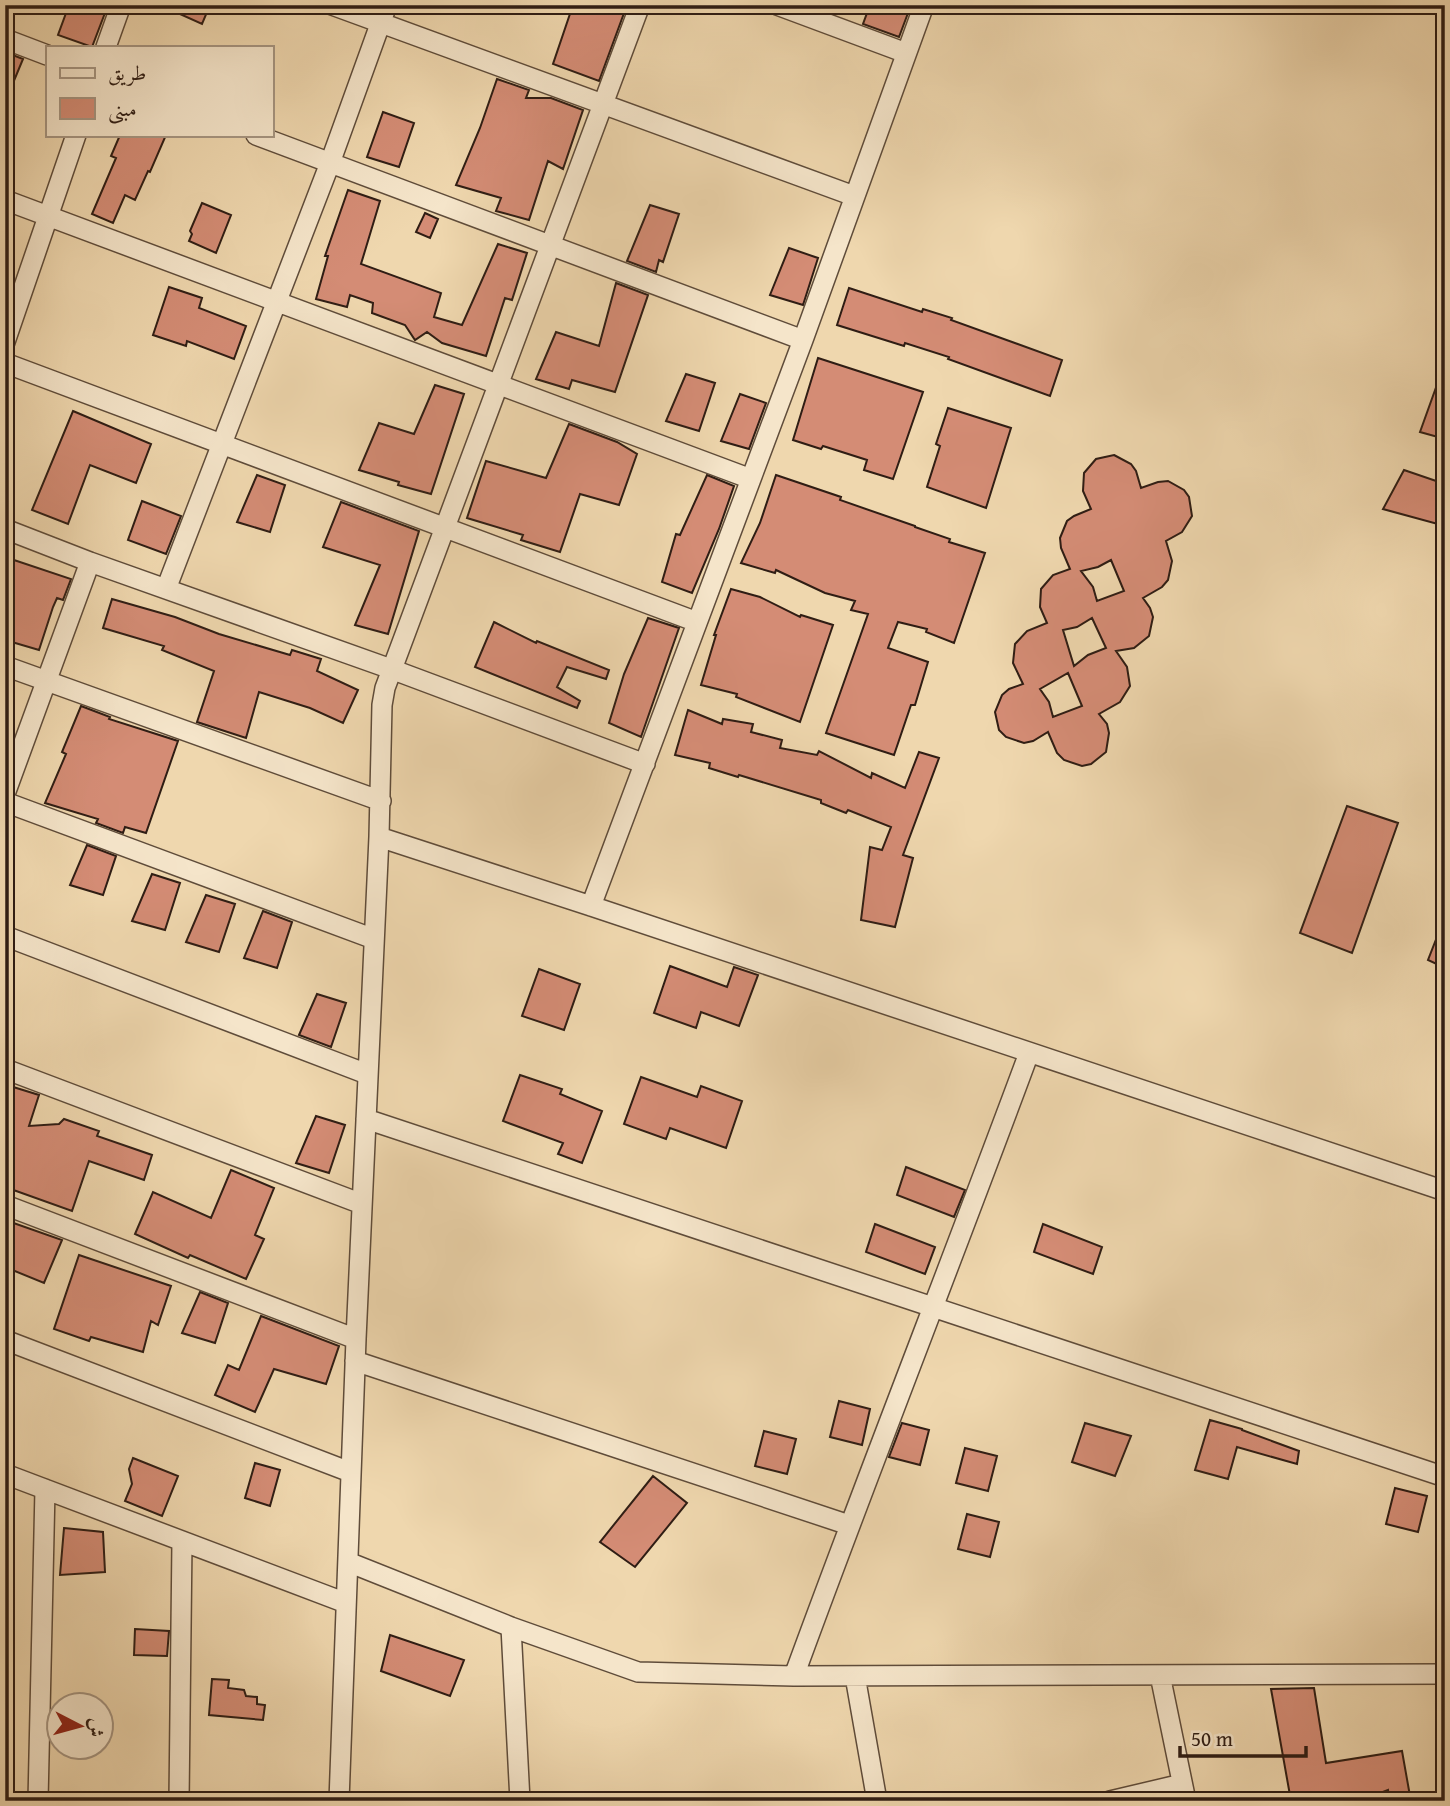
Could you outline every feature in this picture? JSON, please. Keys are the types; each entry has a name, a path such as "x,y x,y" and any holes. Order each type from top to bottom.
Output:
{"street":[{"path":"107,46 121,5"},
{"path":"332,5 854,196"},
{"path":"166,589 330,163 387,5"},
{"path":"339,1801 350,1472 381,802 382,705 391,669 640,5"},
{"path":"777,5 906,53"},
{"path":"591,906 925,5"},
{"path":"5,39 46,55"},
{"path":"5,342 76,136"},
{"path":"259,136 803,340"},
{"path":"5,200 751,479"},
{"path":"5,363 697,622"},
{"path":"5,529 645,764"},
{"path":"5,794 90,562"},
{"path":"5,666 381,802"},
{"path":"5,802 374,939"},
{"path":"379,837 1445,1191"},
{"path":"5,936 367,1074"},
{"path":"794,1676 1029,1054"},
{"path":"5,1069 362,1204"},
{"path":"366,1119 1445,1476"},
{"path":"5,1205 356,1339"},
{"path":"5,1340 350,1472"},
{"path":"355,1361 849,1525"},
{"path":"5,1474 346,1603"},
{"path":"38,1801 45,1489"},
{"path":"179,1801 182,1541"},
{"path":"348,1562 510,1627 638,1672 794,1676 1445,1674"},
{"path":"510,1627 520,1801"},
{"path":"1110,1801 1184,1792 1160,1675"},
{"path":"855,1676 877,1801"}],"building":[{"path":"69,5 108,5 92,46 58,35"},
{"path":"160,5 210,5 202,24"},
{"path":"573,5 627,5 599,81 553,64"},
{"path":"870,5 911,5 899,37 863,24"},
{"path":"5,52 23,59 6,100 5,100"},
{"path":"497,79 529,90 526,98 551,98 583,110 563,169 548,161 529,220 496,211 501,198 456,185"},
{"path":"383,112 414,123 399,167 367,157"},
{"path":"120,136 166,136 135,200 125,195 113,223 92,214 116,158 111,156"},
{"path":"348,190 380,201 361,264 441,293 434,317 462,325 498,244 527,253 512,300 505,298 486,356 442,343 427,332 415,340 405,325 372,313 373,303 350,295 347,307 316,299 328,256 325,256"},
{"path":"202,203 231,215 216,253 189,241 192,234 190,231"},
{"path":"650,205 679,214 663,262 659,260 656,272 627,261"},
{"path":"425,213 438,219 430,238 416,232"},
{"path":"789,248 818,258 803,305 770,295"},
{"path":"616,283 648,295 615,392 572,380 569,389 536,379 556,332 599,346"},
{"path":"169,287 202,298 199,308 246,326 234,359 187,341 186,346 153,335"},
{"path":"849,288 922,312 923,309 952,318 951,320 1062,360 1050,396 948,359 949,357 837,325"},
{"path":"818,358 923,392 893,479 864,470 867,460 793,440"},
{"path":"1445,368 1445,439 1420,432"},
{"path":"686,374 715,383 699,431 666,421"},
{"path":"435,385 464,394 431,494 359,470 379,423 414,434"},
{"path":"740,394 766,403 749,449 721,441"},
{"path":"948,408 1011,428 986,508 927,487 940,446 936,444"},
{"path":"73,411 151,444 136,483 90,465 68,524 32,510"},
{"path":"569,424 617,442 637,454 619,505 580,494 560,552 521,540 523,535 467,518 486,461 546,478"},
{"path":"1114,455 1131,464 1141,488 1168,481 1184,490 1189,497 1192,516 1182,532 1166,541 1172,561 1168,580 1162,587 1143,598 1153,617 1149,636 1134,648 1116,651 1127,667 1130,686 1120,702 1099,714 1107,724 1109,733 1106,752 1091,764 1082,766 1064,760 1057,753 1048,732 1024,743 1006,737 999,730 995,712 1002,695 1023,684 1013,663 1015,644 1027,631 1047,623 1040,607 1041,589 1053,575 1070,569 1061,548 1060,538 1067,521 1091,509 1083,491 1084,473 1096,459","holes":["1111,560 1124,591 1097,601 1093,587 1081,571","1092,618 1106,648 1088,655 1074,666 1063,630 1077,627","1068,673 1082,706 1053,717 1049,702 1040,689"]},
{"path":"1404,470 1445,484 1445,526 1383,509"},
{"path":"257,475 285,485 270,532 237,522"},
{"path":"707,475 734,486 692,593 662,582 676,534 680,535"},
{"path":"776,475 950,539 949,542 985,553 954,643 926,632 927,629 898,622 888,648 928,662 915,705 911,705 894,755 826,733 868,614 851,610 855,601 825,593 776,570 775,573 741,563 760,523"},
{"path":"142,501 181,516 166,554 128,540"},
{"path":"341,502 419,531 388,634 355,625 380,565 323,547"},
{"path":"5,557 71,579 63,600 57,598 39,650 5,640 9,621 5,620"},
{"path":"731,589 760,597 800,617 801,615 833,625 800,722 736,697 737,694 701,685 714,635"},
{"path":"112,599 290,655 292,650 321,659 317,671 358,690 343,723 310,708 259,692 246,738 197,722 214,671 162,650 164,646 103,628"},
{"path":"648,618 679,628 641,737 609,723 624,674"},
{"path":"494,622 536,643 537,641 609,670 606,679 567,667 557,687 580,701 577,708 475,667"},
{"path":"81,706 110,717 109,719 178,741 146,833 125,827 123,833 96,823 98,819 45,803 66,754 62,752"},
{"path":"688,710 722,724 723,719 753,724 751,732 782,740 780,748 817,755 819,751 871,778 872,773 905,788 919,752 939,758 903,855 913,858 895,927 861,920 870,847 882,850 891,827 848,810 846,813 821,803 821,800 709,768 710,763 675,755"},
{"path":"1347,806 1398,823 1352,953 1300,933"},
{"path":"87,845 116,856 103,895 70,885"},
{"path":"152,874 180,883 165,930 132,921"},
{"path":"206,895 235,904 219,952 186,942"},
{"path":"263,911 292,922 277,968 244,958"},
{"path":"1445,919 1445,968 1428,960"},
{"path":"670,966 727,987 734,967 758,975 739,1026 701,1012 696,1028 654,1013"},
{"path":"539,969 580,984 564,1030 522,1016"},
{"path":"317,994 346,1003 331,1047 299,1035"},
{"path":"520,1075 562,1089 560,1094 602,1111 582,1163 558,1154 563,1143 503,1121"},
{"path":"641,1077 697,1097 701,1086 742,1101 726,1148 670,1128 666,1139 624,1124"},
{"path":"10,1086 39,1095 29,1126 59,1124 64,1119 99,1131 97,1136 152,1155 144,1180 89,1161 72,1211 5,1187 5,1098"},
{"path":"316,1116 345,1125 329,1173 296,1163"},
{"path":"906,1167 965,1190 954,1217 897,1195"},
{"path":"231,1170 274,1188 255,1235 264,1239 246,1279 190,1255 188,1258 135,1234 153,1192 211,1218"},
{"path":"5,1220 62,1240 44,1283 5,1267"},
{"path":"875,1224 935,1247 925,1274 866,1252"},
{"path":"1043,1224 1102,1247 1093,1274 1034,1252"},
{"path":"79,1255 171,1286 158,1325 151,1321 143,1352 91,1337 89,1341 54,1329"},
{"path":"200,1292 228,1303 215,1343 182,1333"},
{"path":"261,1316 339,1346 326,1384 274,1369 255,1412 215,1395 228,1365 239,1370"},
{"path":"839,1401 870,1409 862,1445 830,1437"},
{"path":"1210,1420 1299,1451 1297,1464 1237,1447 1228,1479 1195,1470"},
{"path":"902,1423 929,1430 920,1465 889,1457"},
{"path":"1085,1423 1131,1436 1115,1476 1072,1462"},
{"path":"764,1431 796,1439 787,1474 755,1466"},
{"path":"965,1448 997,1456 988,1491 956,1483"},
{"path":"133,1458 178,1476 162,1516 125,1501 132,1484 129,1469"},
{"path":"255,1463 280,1470 270,1506 245,1498"},
{"path":"653,1476 687,1503 635,1567 600,1542"},
{"path":"1395,1488 1427,1496 1418,1532 1386,1524"},
{"path":"967,1514 999,1522 990,1557 958,1549"},
{"path":"64,1528 103,1532 105,1572 60,1575"},
{"path":"135,1629 169,1631 167,1656 134,1655"},
{"path":"390,1635 464,1660 450,1696 381,1671"},
{"path":"212,1679 229,1680 228,1688 244,1690 246,1696 257,1697 257,1704 265,1705 263,1720 209,1715"},
{"path":"1314,1688 1326,1763 1402,1751 1410,1796 1389,1799 1388,1790 1360,1801 1291,1801 1271,1689"}]}
